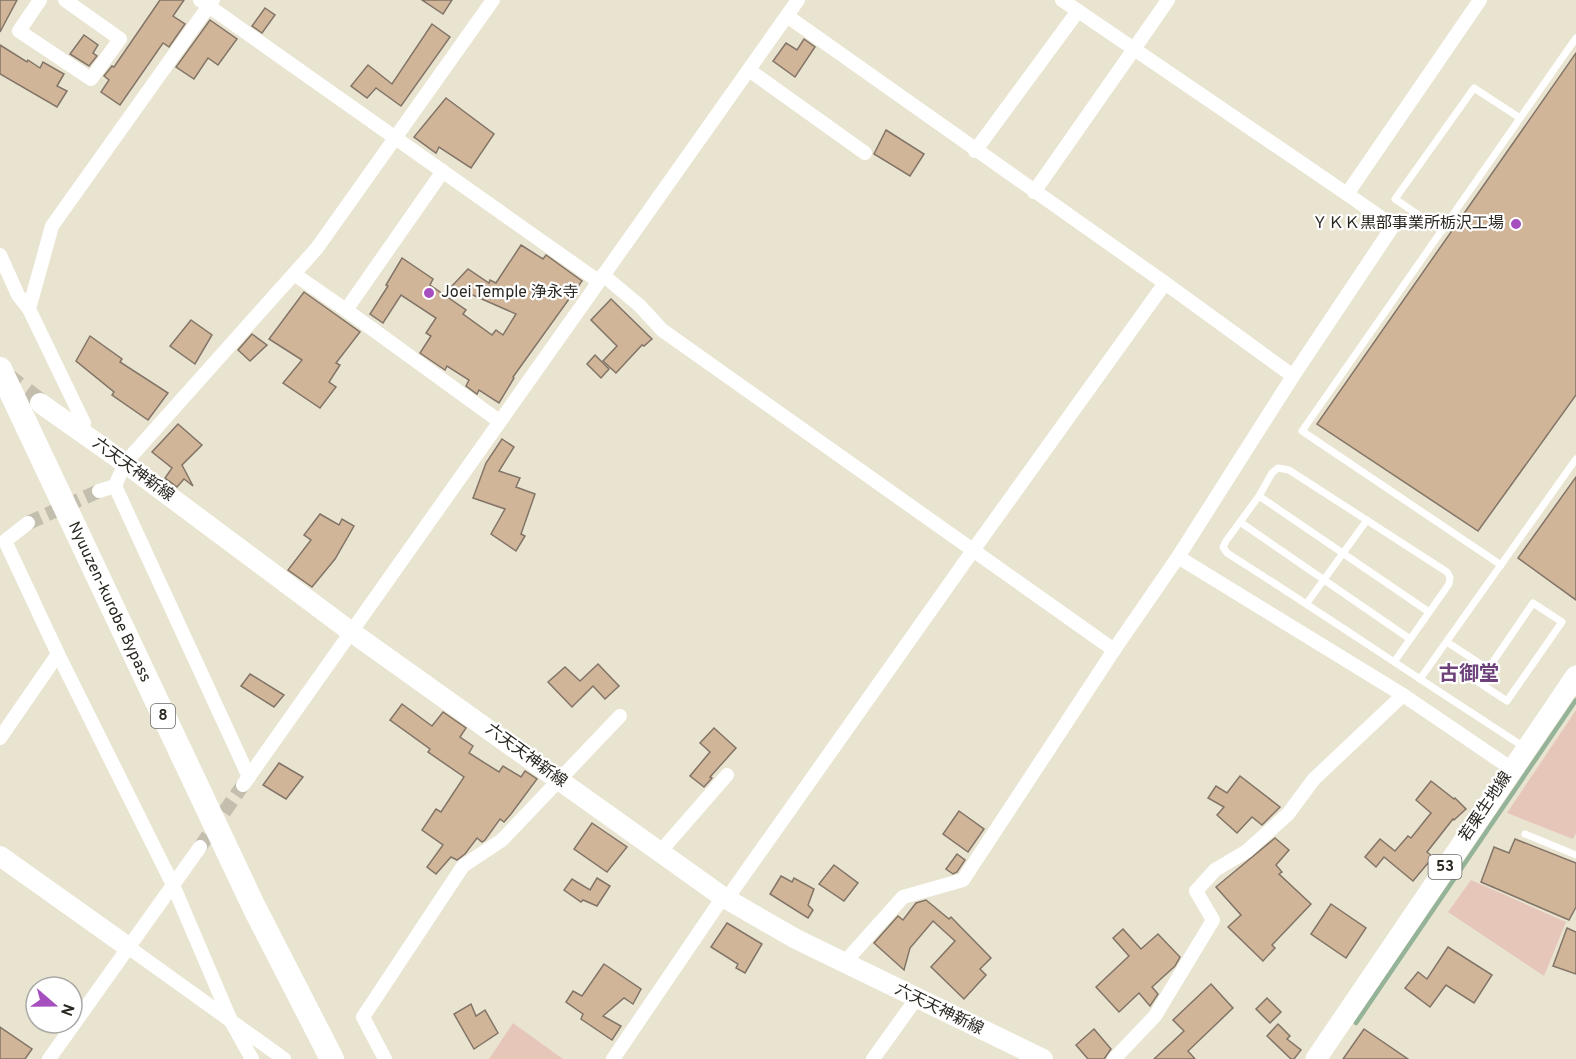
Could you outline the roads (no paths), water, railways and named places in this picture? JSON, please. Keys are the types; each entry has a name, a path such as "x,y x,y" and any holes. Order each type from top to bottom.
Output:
{"highway":[{"name":"Nyuuzen-kurobe Bypass","path":"0,369 254,907 332,1059"}],"main road":[{"name":"六天天神新線","path":"40,403 125,463 350,631 724,898 796,939 1042,1059"},
{"name":"若栗生地線","path":"1316,1059 1576,676"},
{"path":"0,855 128,947"}],"street":[{"path":"40,0 19,31 91,79 120,39 65,0"},
{"path":"493,0 317,248 125,463 115,486 246,781 798,0"},
{"path":"844,963 903,897 963,880 1178,557 1293,376 1393,226 1062,0"},
{"path":"1034,192 1168,0"},
{"path":"1347,194 1480,0"},
{"path":"28,309 52,226 208,2 443,171 640,306 662,330 1114,650"},
{"path":"975,150 1078,11"},
{"path":"787,16 1293,376"},
{"path":"749,70 865,153"},
{"path":"346,310 443,171"},
{"path":"0,255 84,423 80,433"},
{"path":"294,274 499,421"},
{"path":"613,1059 724,898 1165,283"},
{"path":"99,491 115,486"},
{"path":"28,524 2,536 173,885 231,1021 252,1059"},
{"path":"1178,557 1403,696 1512,769"},
{"path":"0,738 58,654"},
{"path":"1114,1059 1155,1016 1213,920 1196,891 1215,870 1247,851 1288,814 1314,780 1403,696"},
{"path":"385,1059 363,1017 463,866 502,840 620,716"},
{"path":"660,852 727,775"},
{"path":"49,1059 200,847"},
{"path":"128,947 284,1059"},
{"path":"873,1059 916,999"}],"lane":[{"path":"1501,566 1302,431 1576,38"},
{"path":"1442,231 1395,199 1474,88 1520,118"},
{"path":"1420,680 1576,459"},
{"path":"1394,662 1449,584 1450,577 1447,572 1289,470 1278,468 1272,473 1259,496 1223,547 1227,552 1526,749"},
{"path":"1259,496 1429,612"},
{"path":"1307,603 1366,520"},
{"path":"1240,522 1410,639"},
{"path":"1533,603 1562,622 1507,701 1478,682 1488,669 1533,603"},
{"path":"1447,642 1488,669"},
{"path":"1525,834 1576,855"}],"waterway":[{"path":"1356,1023 1576,700"}],"tunnel":[{"path":"2,374 40,403"},
{"path":"28,523 99,491"},
{"path":"200,847 243,785"}],"place":[{"name":"ＹＫＫ黒部事業所栃沢工場","path":"1516,224"},
{"name":"Joei Temple 浄永寺","path":"429,293"}],"district":[{"name":"古御堂","path":"1469,675"}]}
